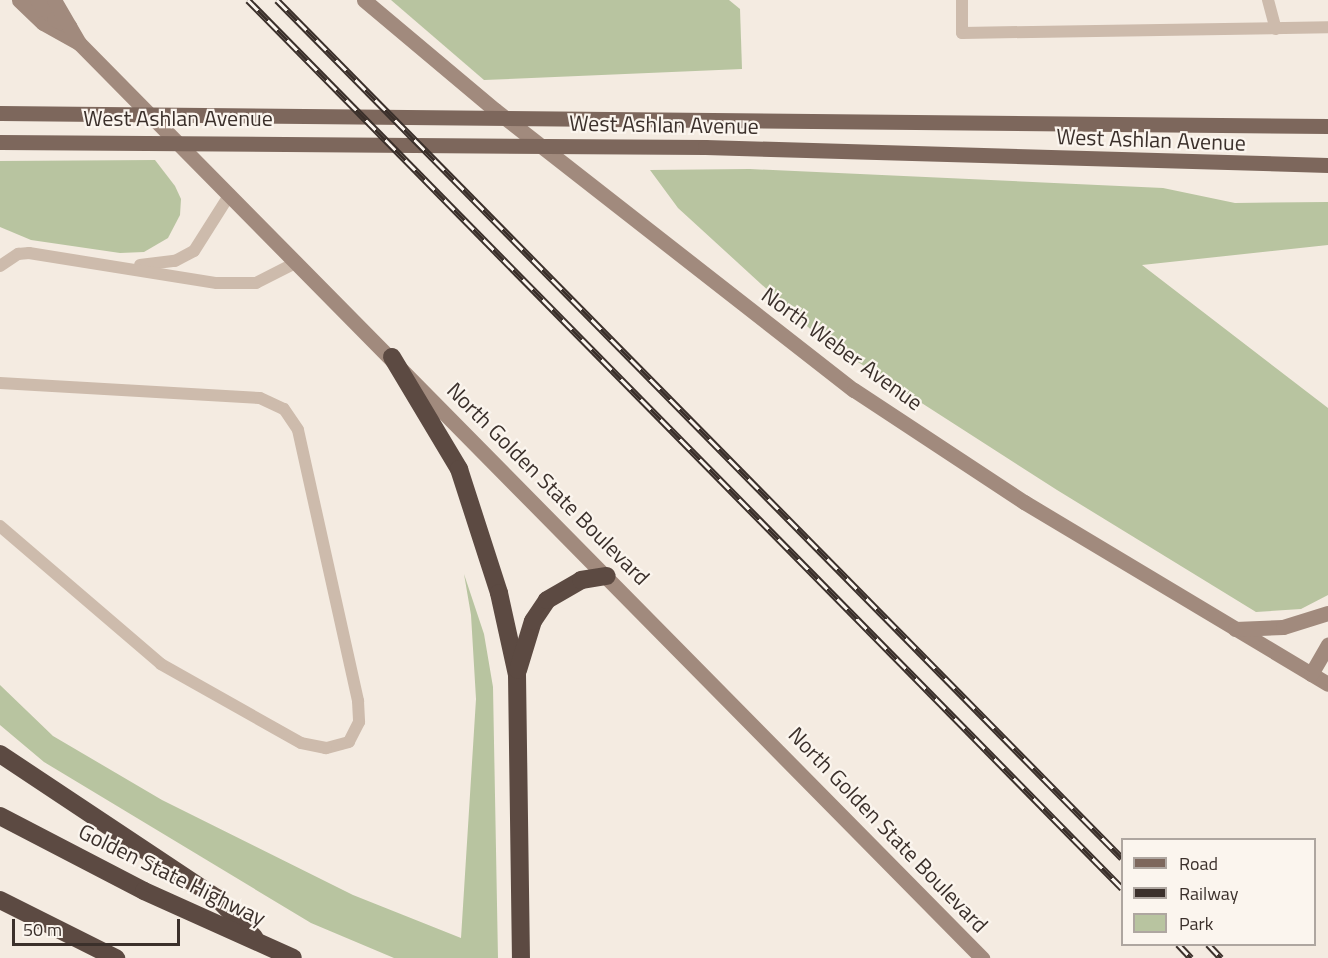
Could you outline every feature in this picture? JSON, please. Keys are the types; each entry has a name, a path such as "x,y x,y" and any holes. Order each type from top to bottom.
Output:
{"highway":[{"path":"392,357 459,469 492,564 517,675 520,950"},
{"path":"517,675 525,641 547,600 581,580 607,576"},
{"path":"0,754 217,898 261,945"},
{"name":"Golden State Highway","path":"0,816 144,891 293,958"},
{"path":"0,900 116,958"}],"main road":[{"name":"North Golden State Boulevard","path":"19,0 43,23 79,43 392,357 982,958"},
{"path":"37,0 54,19 71,27"},
{"name":"North Golden State Boulevard","path":"54,0 79,43"},
{"name":"North Weber Avenue","path":"364,0 495,110 854,390 1024,502 1328,684"},
{"name":"West Ashlan Avenue","path":"0,112 1328,126"},
{"name":"West Ashlan Avenue","path":"0,142 120,141 705,147 1328,165"},
{"path":"1232,628 1283,627 1328,613"},
{"path":"1311,674 1328,645"}],"lane":[{"path":"962,0 962,33 1328,27"},
{"path":"1268,0 1276,29"},
{"path":"125,267 175,261 194,250 213,226 230,194"},
{"path":"0,266 18,254 29,253 217,283 256,283 297,262"},
{"path":"0,383 260,398 284,409 298,430 358,701 359,722 349,742 326,748 301,742 161,664 0,526"}],"green space":[{"path":"391,0 729,0 740,9 742,69 484,80"},
{"path":"155,160 175,186 181,199 180,215 168,238 144,252 120,253 31,240 0,227 0,161"},
{"path":"750,169 1163,188 1235,203 1328,202 1328,245 1142,265 1328,408 1328,595 1301,609 1256,612 1057,490 819,337 678,208 650,170"},
{"path":"464,574 484,634 493,687 498,958 394,958 311,923 44,762 0,725 0,685 53,736 162,800 353,895 461,938 476,699 471,615"}],"railway":[{"path":"248,0 1121,887"},
{"path":"277,0 1121,857"},
{"path":"1180,946 1191,958"},
{"path":"1210,946 1221,958"}]}
